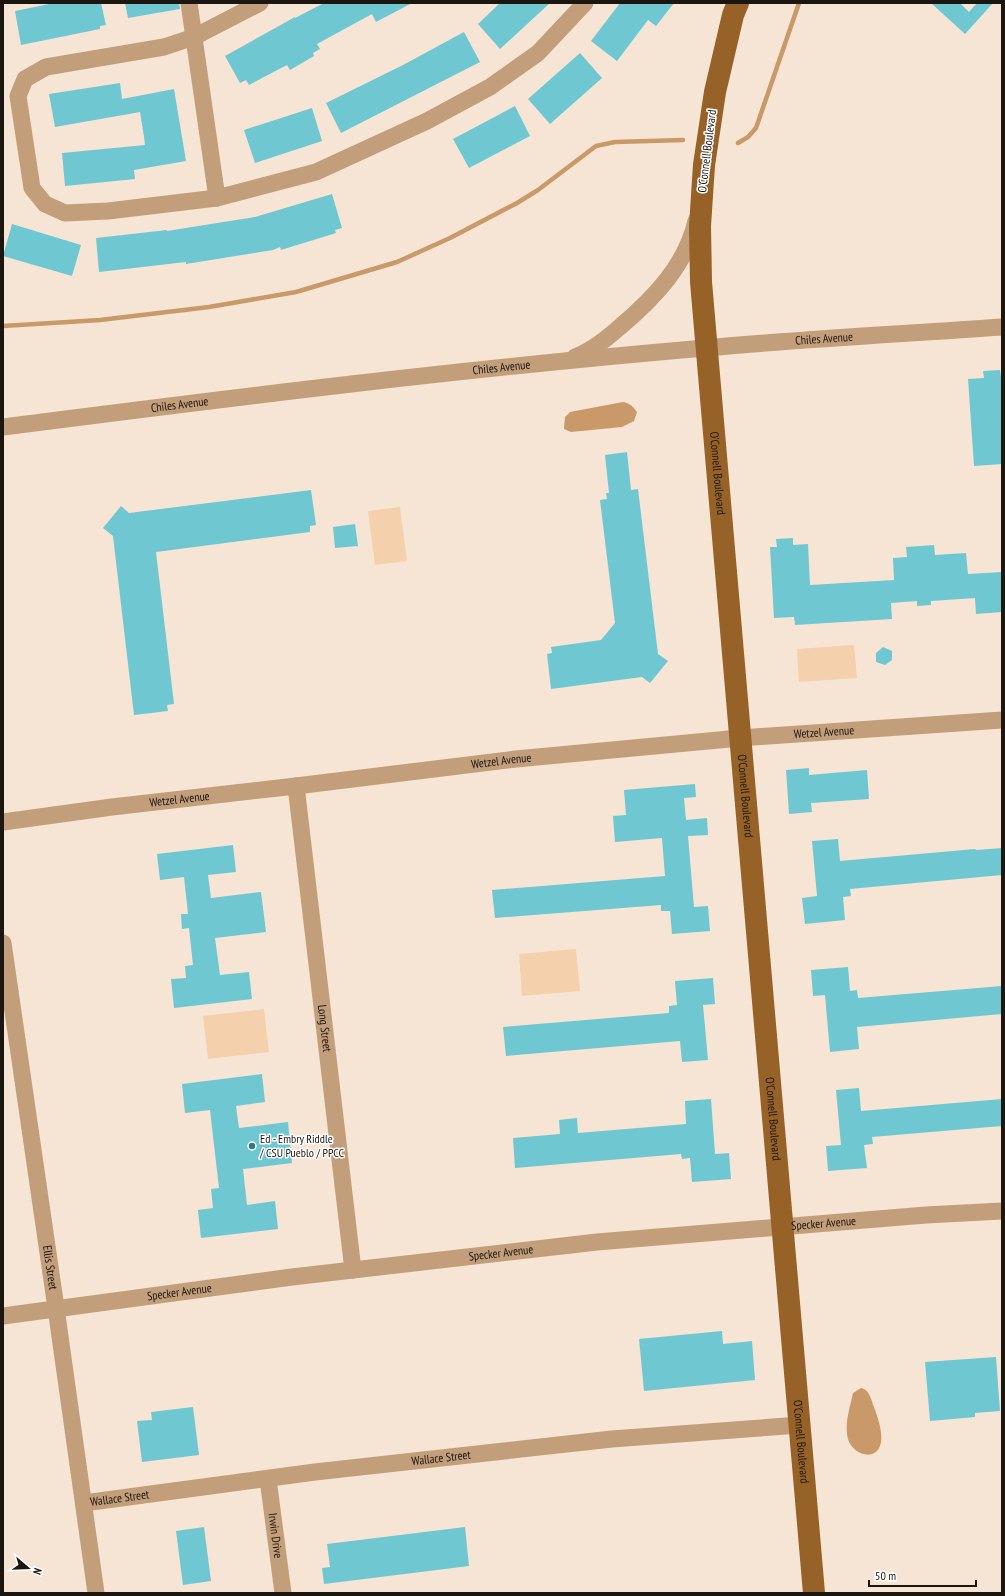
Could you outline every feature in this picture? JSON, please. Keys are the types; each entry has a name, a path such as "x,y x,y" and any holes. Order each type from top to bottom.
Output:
{"main road":[{"name":"O'Connell Boulevard","path":"738,3 733,15 715,92 704,165 701,201 701,282 814,1593"}],"street":[{"path":"189,3 217,198"},
{"path":"260,3 194,37 164,47 46,67 25,79 18,96 32,188 45,204 65,213 108,211 217,198 316,172 448,110 490,88 538,53 585,3"},
{"path":"562,362 580,355 614,332 633,316 663,285 679,262 688,245 695,226 701,201"},
{"name":"Chiles Avenue","path":"3,427 315,388 562,362 706,348 1002,327"},
{"name":"Wetzel Avenue","path":"3,822 112,807 516,759 740,738 1002,720"},
{"name":"Long Street","path":"296,786 354,1270"},
{"name":"Ellis Street","path":"3,943 96,1593"},
{"name":"Specker Avenue","path":"3,1316 354,1270 597,1242 926,1215 1002,1211"},
{"name":"Wallace Street","path":"84,1502 612,1439 800,1425"},
{"name":"Irwin Drive","path":"268,1479 283,1593"}],"shaded area":[{"path":"623,402 631,405 637,412 634,421 622,427 571,432 564,429 565,417 570,412"},
{"path":"400,507 407,561 375,565 368,511"},
{"path":"854,645 857,678 799,682 797,649"},
{"path":"576,949 580,991 522,996 519,954"},
{"path":"264,1009 269,1052 208,1059 203,1016"},
{"path":"861,1388 864,1389 870,1396 881,1432 880,1446 877,1451 868,1455 862,1454 853,1448 848,1439 847,1433 848,1416 853,1393"}],"building":[{"path":"54,3 101,3 106,25 100,26 100,29 21,45 15,11"},
{"path":"125,3 179,3 180,9 128,18"},
{"path":"324,3 412,3 376,22 372,14 317,44 320,49 313,53 314,56 290,70 287,65 249,85 246,80 240,83 225,56 295,17"},
{"path":"500,3 550,3 500,49 478,24"},
{"path":"620,3 674,3 656,26 648,20 617,61 591,41"},
{"path":"931,3 960,3 969,12 977,3 993,3 965,34"},
{"path":"464,32 480,62 341,133 326,103 403,65"},
{"path":"580,53 602,78 550,124 528,99"},
{"path":"120,83 122,99 174,89 186,161 134,170 135,179 65,186 62,153 145,145 140,112 55,127 49,94"},
{"path":"515,106 530,136 469,168 453,139"},
{"path":"312,108 322,141 255,163 244,130"},
{"path":"332,194 342,228 335,230 336,233 281,250 280,247 273,250 186,264 186,262 99,272 96,238 167,231 255,217"},
{"path":"12,224 81,245 72,276 3,256"},
{"path":"1000,370 1002,377 1002,464 974,466 968,379 984,378 983,371"},
{"path":"627,452 631,490 638,489 658,654 668,661 650,683 642,677 551,689 547,654 552,653 551,647 601,640 615,623 600,500 607,499 606,493 609,493 605,455"},
{"path":"311,490 316,525 310,526 310,532 156,552 174,704 167,705 168,711 134,715 113,536 103,528 121,506 129,513"},
{"path":"355,524 358,546 335,548 333,527"},
{"path":"793,538 793,545 808,544 810,585 894,580 893,558 907,557 906,547 934,545 935,555 966,553 968,574 1002,572 1002,612 976,614 975,598 931,601 931,605 917,606 917,601 891,603 892,619 795,625 794,617 774,618 770,547 777,547 776,539"},
{"path":"883,647 892,651 892,660 885,665 876,662 876,653"},
{"path":"809,768 809,775 867,770 869,799 811,803 812,812 789,814 786,770"},
{"path":"695,784 696,797 684,798 686,820 707,818 708,835 688,836 694,907 708,906 710,931 672,934 670,911 661,911 661,905 495,918 492,890 665,876 662,838 615,842 613,816 626,815 624,790"},
{"path":"838,839 840,861 1002,848 1002,875 850,889 851,896 843,897 845,920 805,924 802,898 817,896 812,841"},
{"path":"233,845 236,872 208,875 211,898 261,892 266,932 215,938 220,975 249,972 252,999 174,1008 171,979 186,978 185,966 193,965 189,928 182,929 181,914 188,914 184,877 160,880 157,854"},
{"path":"848,967 850,991 857,990 858,998 1002,986 1002,1014 857,1027 859,1049 830,1052 825,995 813,996 811,970"},
{"path":"713,978 715,1004 703,1005 708,1060 682,1062 680,1041 506,1056 503,1027 669,1013 669,1006 677,1005 675,981"},
{"name":"Ed - Embry Riddle / CSU Pueblo / PPCC","path":"262,1074 265,1102 236,1106 239,1128 288,1122 292,1163 243,1169 247,1205 275,1201 278,1229 201,1238 198,1210 213,1208 211,1189 219,1188 210,1110 185,1113 182,1084"},
{"path":"859,1088 861,1111 1002,1099 1002,1126 872,1137 873,1144 864,1145 867,1168 828,1171 826,1146 841,1145 836,1090"},
{"path":"711,1099 715,1154 729,1153 731,1179 692,1182 690,1158 682,1159 681,1154 515,1168 513,1138 560,1134 559,1120 577,1118 578,1133 686,1124 685,1101"},
{"path":"722,1331 723,1344 752,1341 755,1380 644,1391 639,1339"},
{"path":"996,1357 1000,1411 975,1413 975,1417 930,1421 925,1362"},
{"path":"193,1407 199,1455 142,1462 137,1421 152,1420 151,1412"},
{"path":"204,1527 211,1581 183,1585 176,1531"},
{"path":"465,1527 469,1566 324,1584 322,1568 330,1567 327,1544"}],"waterway":[{"path":"738,143 748,137 756,128 799,3"},
{"path":"3,326 100,320 209,307 296,292 397,262 450,238 517,203 538,190 596,146 615,142 683,140"}],"place":[{"name":"Ed - Embry Riddle / CSU Pueblo / PPCC","path":"252,1146"}]}
